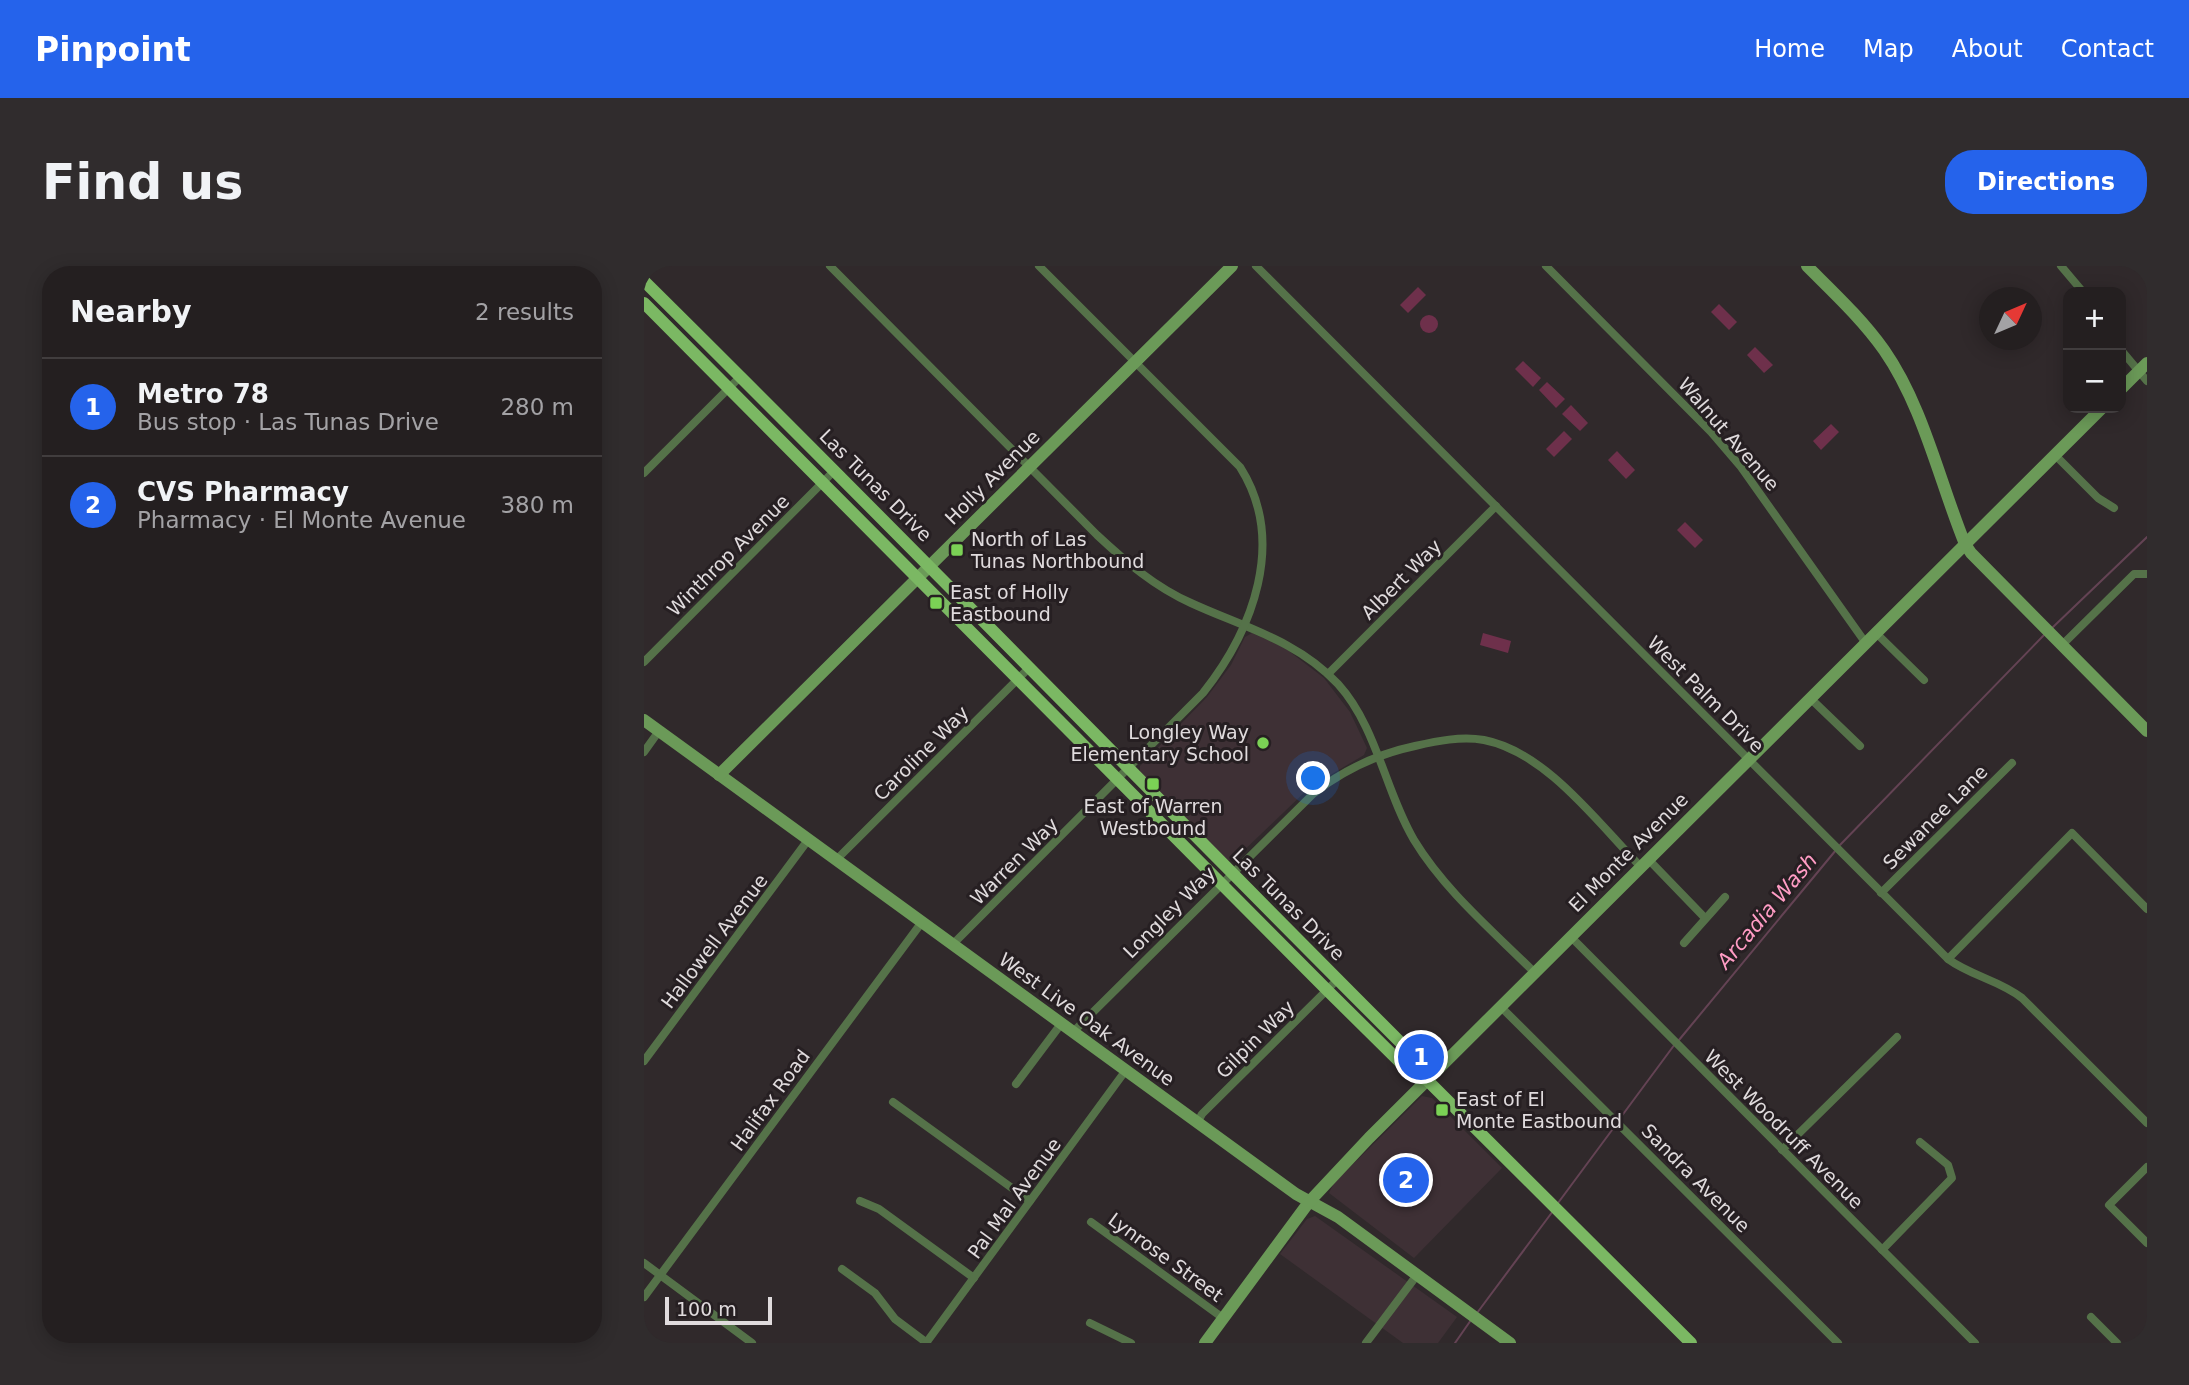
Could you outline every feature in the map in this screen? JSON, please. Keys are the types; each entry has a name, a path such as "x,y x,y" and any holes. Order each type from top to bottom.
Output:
{"main road":[{"name":"Las Tunas Drive","path":"644,281 835,470 1128,770 1327,990 1412,1074 1427,1080 1691,1343"},
{"name":"Las Tunas Drive","path":"644,303 1118,780 1338,979 1424,1066 1427,1080"}],"street":[{"path":"830,266 1097,535 1136,569 1192,603 1294,647 1328,674 1356,709 1401,816 1435,871 1535,973"},
{"name":"Warren Way","path":"953,944 1128,770 1216,677 1244,624 1262,570 1263,526 1252,491 1230,456 1039,266"},
{"name":"Holly Avenue","path":"719,775 1232,266"},
{"name":"West Palm Drive","path":"1256,266 1948,958 1965,972 2007,986 2022,998 2147,1123"},
{"name":"Walnut Avenue","path":"1546,266 1702,423 1741,467 1865,642"},
{"path":"1807,266 1855,314 1885,352 1920,424 1965,544 1976,559 2147,731"},
{"path":"2061,266 2079,287"},
{"path":"2126,355 2144,372 2126,385"},
{"path":"644,473 740,377"},
{"name":"El Monte Avenue","path":"1205,1343 1309,1202 1427,1080 2097,413"},
{"path":"2055,455 2098,498 2114,508"},
{"name":"Winthrop Avenue","path":"644,662 835,470"},
{"name":"Albert Way","path":"1328,674 1496,506"},
{"path":"2062,645 2126,581 2144,573"},
{"path":"1875,632 1924,680"},
{"name":"Caroline Way","path":"836,860 1028,669"},
{"path":"1810,698 1860,746"},
{"name":"West Live Oak Avenue","path":"644,720 1197,1123 1309,1202 1338,1217 1510,1343"},
{"path":"644,752 659,731"},
{"name":"Longley Way","path":"1073,1032 1226,878 1332,779 1377,757 1460,738 1500,744 1537,764 1705,918"},
{"name":"Sewanee Lane","path":"1881,893 2012,763"},
{"path":"1948,958 2072,833 2147,909"},
{"name":"Hallowell Avenue","path":"644,1061 808,839"},
{"path":"1685,943 1725,897"},
{"name":"Halifax Road","path":"644,1297 922,922"},
{"name":"West Woodruff Avenue","path":"1571,937 1975,1343"},
{"name":"Gilpin Way","path":"1197,1123 1202,1114 1338,979"},
{"name":"Sandra Avenue","path":"1501,1007 1838,1343"},
{"path":"1016,1084 1061,1024"},
{"path":"1782,1150 1897,1037"},
{"name":"Pal Mal Avenue","path":"927,1343 1126,1070"},
{"path":"894,1102 1030,1201"},
{"path":"1882,1250 1952,1178 1948,1165 1920,1142"},
{"path":"2147,1167 2109,1205 2147,1243"},
{"path":"860,1202 879,1209 974,1278"},
{"name":"Lynrose Street","path":"1091,1222 1223,1318"},
{"path":"644,1263 752,1343"},
{"path":"842,1269 875,1293 895,1319 927,1343"},
{"path":"1366,1343 1417,1275"},
{"path":"2091,1317 2117,1343"},
{"path":"1090,1323 1131,1343"}],"shaded area":[{"path":"1418,287 1426,295 1408,313 1400,305"},
{"path":"1719,304 1737,322 1729,330 1711,312"},
{"path":"1429,315 1435,318 1438,324 1435,330 1429,333 1423,330 1420,324 1423,318"},
{"path":"1755,347 1773,365 1764,373 1747,355"},
{"path":"1523,361 1541,378 1533,387 1515,369"},
{"path":"1547,382 1565,399 1556,408 1539,390"},
{"path":"1571,405 1588,423 1580,431 1562,414"},
{"path":"1831,424 1839,432 1821,450 1813,441"},
{"path":"1564,431 1572,439 1554,457 1546,449"},
{"path":"1617,451 1635,470 1626,479 1608,460"},
{"path":"1685,522 1703,540 1695,548 1677,530"},
{"name":"Longley Way Elementary School","path":"1252,633 1285,648 1324,678 1350,712 1367,748 1364,755 1310,787 1236,858 1227,861 1140,773 1140,766 1207,697 1231,665 1245,637"},
{"path":"1483,633 1511,641 1508,653 1480,645"},
{"path":"1422,1096 1432,1098 1502,1168 1414,1258 1329,1193 1334,1183"},
{"path":"1315,1216 1457,1317 1438,1343 1403,1343 1280,1254 1307,1219"}],"waterway":[{"name":"Arcadia Wash","path":"2052,628 2147,537"},
{"name":"Arcadia Wash","path":"1839,846 2045,634"},
{"name":"Arcadia Wash","path":"1679,1040 1836,850"},
{"name":"Arcadia Wash","path":"1618,1121 1675,1044"},
{"name":"Arcadia Wash","path":"1558,1203 1615,1126"},
{"name":"Arcadia Wash","path":"1477,1313 1553,1211"},
{"name":"Arcadia Wash","path":"1455,1343 1471,1320"}],"place":[{"name":"North of Las Tunas Northbound","path":"957,550"},
{"name":"East of Holly Eastbound","path":"936,603"},
{"name":"Longley Way Elementary School","path":"1263,743"},
{"name":"East of Warren Westbound","path":"1153,784"},
{"name":"Metro 78","path":"1421,1057"},
{"name":"East of El Monte Eastbound","path":"1442,1110"},
{"name":"CVS Pharmacy","path":"1406,1180"}]}
